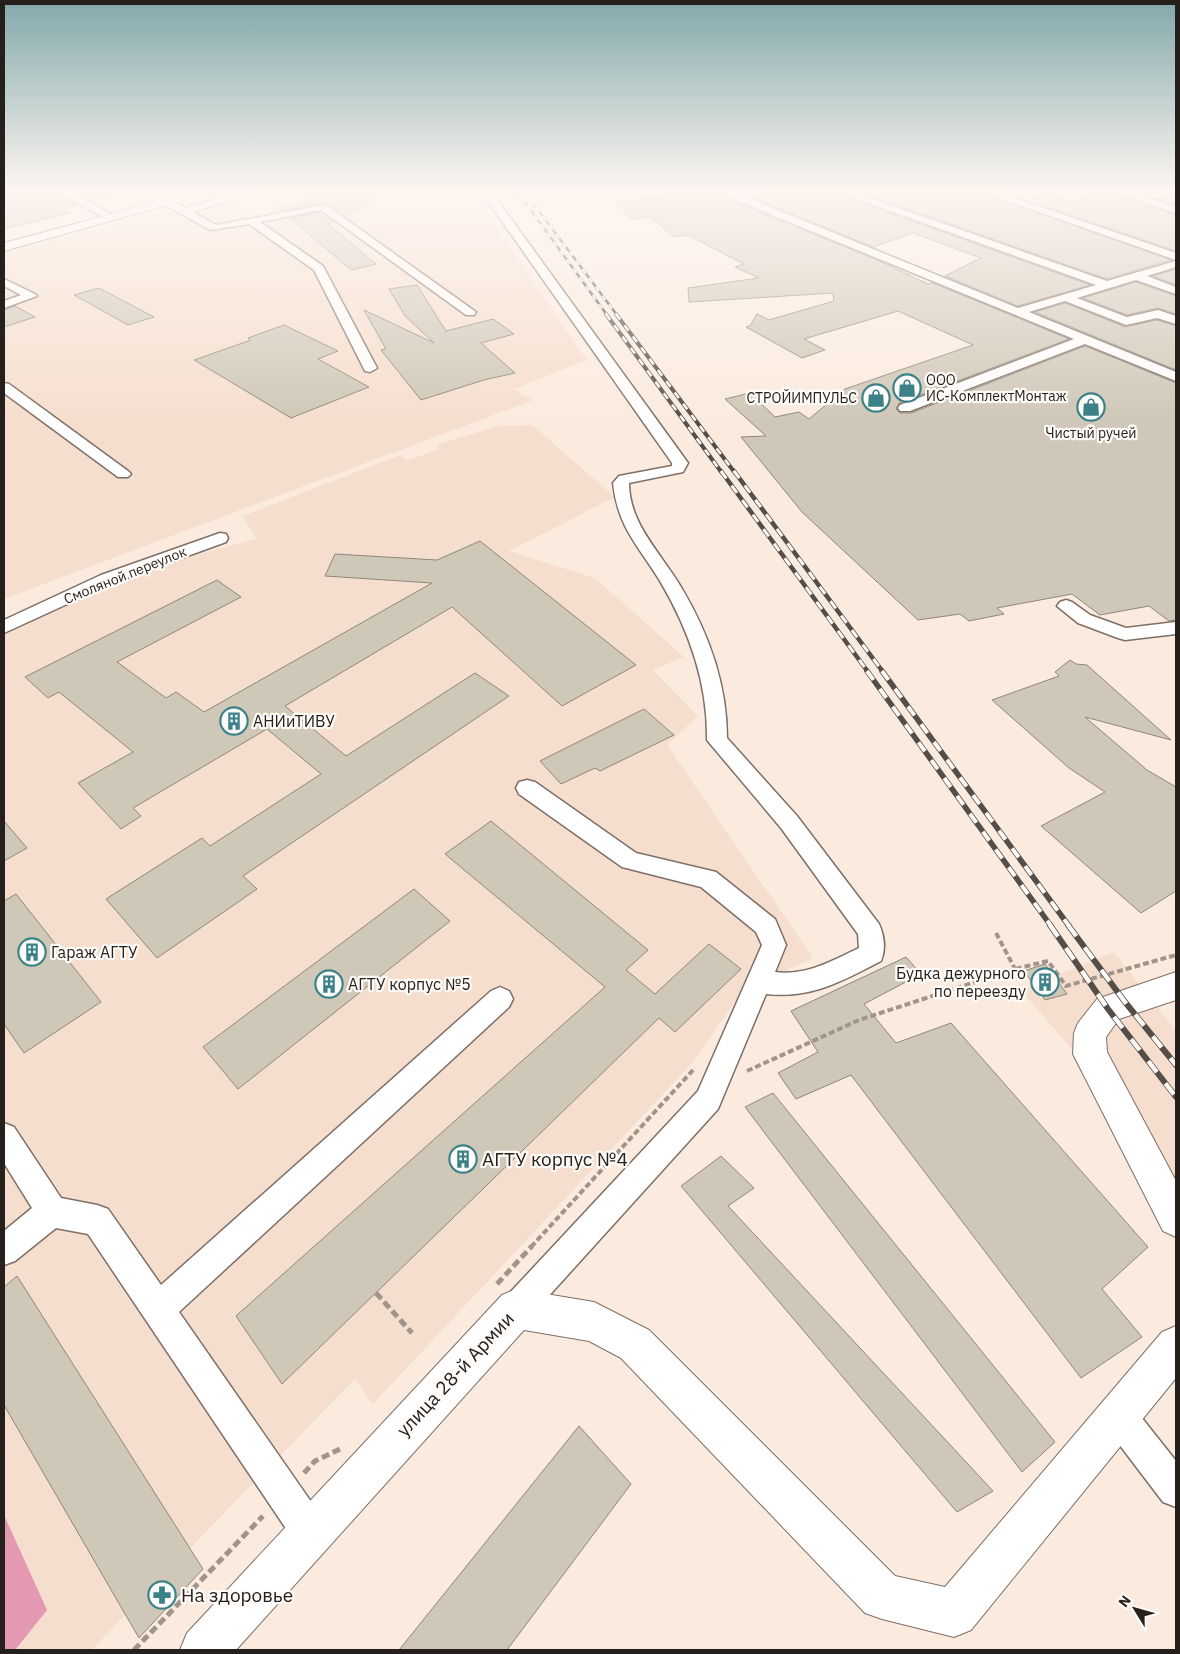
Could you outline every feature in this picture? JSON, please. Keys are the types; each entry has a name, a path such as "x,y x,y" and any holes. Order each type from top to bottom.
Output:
{"main road":[{"path":"1176,986 1108,1010 1090,1033 1090,1054 1176,1218"},
{"path":"504,1299 594,1322 634,1344 882,1596 954,1613 1176,1346"},
{"name":"улица 28-й Армии","path":"204,1650 310,1532 504,1299"}],"street":[{"path":"318,267 370,368"},
{"path":"408,267 470,312"},
{"path":"540,267 680,463 678,469 624,479 621,483 622,506 632,529 664,575 694,629 716,702 717,740 789,822 870,931 872,953 826,976 788,985 759,982"},
{"path":"907,267 1176,377"},
{"path":"1057,267 1105,284"},
{"path":"1017,312 1164,267"},
{"path":"1134,275 1176,291"},
{"path":"4,282 31,296 4,305"},
{"path":"1064,297 1126,321 1158,314 1176,320"},
{"path":"905,408 1084,340"},
{"path":"4,387 123,474"},
{"name":"Смоляной переулок","path":"4,627 107,579 220,538"},
{"path":"1066,606 1084,619 1125,634 1176,628"},
{"name":"улица 28-й Армии","path":"504,1299 708,1100 774,944 766,926 708,879 630,861 527,788"},
{"path":"158,1309 500,999"},
{"path":"4,1137 52,1212 97,1220 310,1532"},
{"path":"4,1250 52,1212"},
{"path":"1118,1415 1176,1489"}],"path":[{"path":"996,933 1015,969"},
{"path":"746,1071 859,1020 1015,969 1048,961 1066,986 1176,956"},
{"path":"504,1299 699,1064"},
{"path":"376,1293 412,1334"},
{"path":"134,1650 315,1461 351,1443"}],"shaded area":[{"path":"4,267 523,267 587,360 514,389 533,400 4,599"},
{"path":"532,425 615,497 509,551 595,578 684,657 653,670 698,716 667,745 813,958 775,976 758,968 694,1061 373,1404 355,1379 190,1548 203,1569 139,1638 125,1615 92,1650 4,1650 4,631 140,570 256,539 243,516 400,455 408,460 439,449 436,445 498,426"},
{"path":"1114,952 1176,1031 1176,1182 1148,1139 1021,990"},
{"path":"4,1515 47,1610 15,1650 4,1650"}],"building":[{"path":"348,267 363,267 351,270"},
{"path":"735,267 892,267 928,284 932,283 1069,339 899,403 896,409 900,413 911,413 1085,346 1176,383 1176,620 1169,621 1149,606 1100,615 1072,594 997,608 1004,614 969,621 960,614 918,620 802,512 741,437 766,436 725,399 750,393 775,417 799,412 809,419 845,389 973,345 898,311 804,339 825,350 802,358 746,327 750,326 757,314 769,320 834,301 833,293 689,302 688,288 759,278"},
{"path":"963,267 1040,267 1090,285 1018,306 945,276"},
{"path":"1073,267 1147,267 1107,279"},
{"path":"1176,269 1176,285 1153,276"},
{"path":"1136,282 1176,296 1176,314 1158,308 1127,315 1083,298"},
{"path":"417,285 446,331 493,319 514,334 481,343 515,373 484,380 421,400 381,350 386,349 364,310 434,343 406,317 389,289"},
{"path":"99,288 154,317 128,325 74,295"},
{"path":"1065,303 1125,327 1157,320 1176,326 1176,370 1035,312"},
{"path":"15,306 35,317 4,327 4,310"},
{"path":"284,325 338,351 318,359 369,387 291,418 194,360 251,340 248,338"},
{"path":"480,541 636,665 562,706 452,607 285,706 346,756 475,673 509,696 243,876 257,889 157,958 106,899 202,838 210,846 321,774 267,729 133,808 141,816 121,829 78,783 133,752 59,692 48,698 25,677 217,580 241,597 117,662 166,698 176,692 204,712 432,583 325,576 335,554 437,560"},
{"path":"1070,660 1076,664 1087,665 1171,740 1085,717 1147,770 1176,787 1176,891 1141,913 1041,826 1105,792 1069,768 992,700 1059,676 1055,672"},
{"path":"644,709 674,735 600,771 595,768 561,784 540,761"},
{"path":"4,821 27,848 4,861"},
{"name":"АГТУ корпус №4","path":"491,821 648,950 626,970 655,994 709,944 741,969 675,1032 659,1018 282,1384 236,1316 605,987 445,854"},
{"name":"АГТУ корпус №5","path":"414,889 450,921 238,1089 203,1047"},
{"name":"Гараж АГТУ","path":"16,894 101,1002 24,1053 4,1024 4,901"},
{"path":"906,957 921,974 864,1004 896,1043 951,1023 1148,1247 1102,1289 1142,1337 1081,1378 851,1075 796,1099 778,1073 818,1052 791,1011"},
{"name":"Будка дежурного по переезду","path":"1045,964 1067,994 1045,1000 1024,971"},
{"path":"773,1093 1055,1442 1022,1472 745,1107"},
{"path":"721,1156 754,1188 728,1206 993,1491 957,1512 681,1186"},
{"path":"17,1276 203,1569 139,1638 4,1405 4,1287"},
{"path":"579,1426 631,1484 507,1650 399,1650"}],"railway":[{"path":"572,267 607,315"},
{"path":"581,267 617,315"},
{"path":"606,314 722,473"},
{"path":"616,314 735,473"},
{"path":"721,471 868,672"},
{"path":"734,471 883,672"},
{"path":"867,671 1051,926"},
{"path":"882,671 1069,926"},
{"path":"1050,925 1108,1009 1176,1097"},
{"path":"1068,925 1125,1002 1176,1065"}],"place":[{"name":"ООО ИС-КомплектМонтаж","path":"907,388"},
{"name":"СТРОЙИМПУЛЬС","path":"876,398"},
{"name":"Чистый ручей","path":"1091,407"},
{"name":"АНИиТИВУ","path":"234,721"},
{"name":"Гараж АГТУ","path":"32,952"},
{"name":"Будка дежурного по переезду","path":"1045,982"},
{"name":"АГТУ корпус №5","path":"329,984"},
{"name":"АГТУ корпус №4","path":"463,1159"},
{"name":"На здоровье","path":"162,1595"}]}
